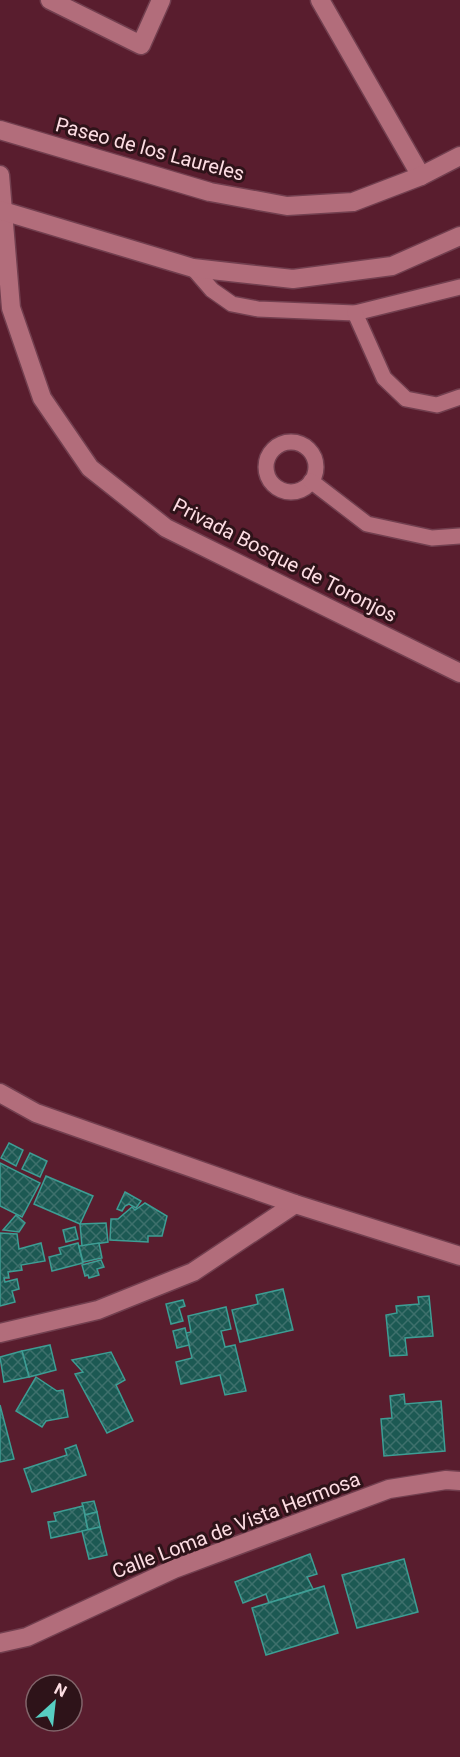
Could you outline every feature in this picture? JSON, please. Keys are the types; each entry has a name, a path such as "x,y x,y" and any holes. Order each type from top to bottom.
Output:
{"street":[{"path":"50,0 141,45 162,0"},
{"path":"320,0 421,176"},
{"name":"Paseo de los Laureles","path":"0,130 210,192 287,206 353,202 421,176 460,156"},
{"name":"Privada Bosque de Toronjos","path":"0,175 1,211 11,308 42,398 90,468 166,528 460,673"},
{"path":"1,211 193,268 293,279 392,266 460,236"},
{"path":"0,1093 36,1113 295,1204 460,1256"},
{"path":"0,1333 98,1310 193,1272 295,1204"},
{"name":"Calle Loma de Vista Hermosa","path":"0,1643 27,1637 174,1569 389,1489 446,1480 460,1481"}],"lane":[{"path":"193,268 212,290 232,304 258,309 355,314 460,287"},
{"path":"355,314 384,378 406,399 437,405 460,397"},
{"path":"312,481 367,524 432,538 460,536"}],"building":[{"path":"9,1143 23,1150 16,1166 1,1158"},
{"path":"30,1153 47,1161 40,1177 22,1169"},
{"path":"0,1163 40,1183 22,1217 0,1206"},
{"path":"46,1176 93,1196 80,1224 34,1204"},
{"path":"125,1192 141,1201 136,1208 129,1204 122,1211 117,1209"},
{"path":"145,1203 167,1216 162,1236 148,1236 148,1242 110,1240 111,1219 118,1219 132,1207 135,1210"},
{"path":"16,1215 25,1223 19,1232 3,1230"},
{"path":"106,1223 108,1242 82,1246 80,1224"},
{"path":"75,1227 78,1239 66,1242 63,1230"},
{"path":"0,1233 17,1234 19,1249 41,1243 45,1261 21,1265 22,1270 8,1272 9,1278 4,1278 5,1282 17,1279 19,1289 12,1291 15,1302 0,1306"},
{"path":"78,1243 83,1263 52,1271 49,1257 61,1254 59,1248"},
{"path":"99,1243 102,1258 83,1262 79,1246"},
{"path":"101,1260 104,1267 97,1269 99,1275 89,1278 88,1275 85,1276 82,1265"},
{"path":"283,1289 293,1330 240,1342 232,1310 258,1304 256,1295"},
{"path":"429,1296 433,1336 405,1338 407,1355 390,1356 386,1315 397,1313 396,1306 419,1304 418,1297"},
{"path":"183,1300 185,1306 179,1308 183,1321 171,1324 166,1304"},
{"path":"226,1307 231,1329 221,1331 225,1347 235,1345 246,1391 225,1395 220,1375 181,1384 176,1362 192,1358 186,1333 191,1332 188,1316"},
{"path":"185,1328 189,1345 177,1348 173,1331"},
{"path":"50,1345 56,1370 29,1377 22,1351"},
{"path":"22,1351 29,1377 4,1382 0,1357"},
{"path":"111,1352 125,1380 116,1385 133,1421 107,1433 75,1374 83,1372 72,1360"},
{"path":"36,1377 57,1391 63,1390 68,1417 46,1421 42,1427 16,1411"},
{"path":"404,1394 405,1404 441,1401 445,1451 384,1456 381,1419 392,1418 390,1396"},
{"path":"0,1405 14,1459 0,1462"},
{"path":"76,1445 86,1475 32,1492 24,1469 67,1455 65,1449"},
{"path":"94,1501 97,1512 85,1515 82,1503"},
{"path":"83,1506 88,1530 51,1538 48,1522 56,1521 54,1513"},
{"path":"97,1512 100,1527 88,1530 85,1515"},
{"path":"100,1527 107,1555 89,1559 82,1531"},
{"path":"310,1554 317,1574 307,1577 313,1589 269,1603 266,1594 243,1603 235,1582"},
{"path":"404,1559 418,1612 357,1628 342,1575"},
{"path":"324,1586 338,1633 266,1655 252,1608"}]}
